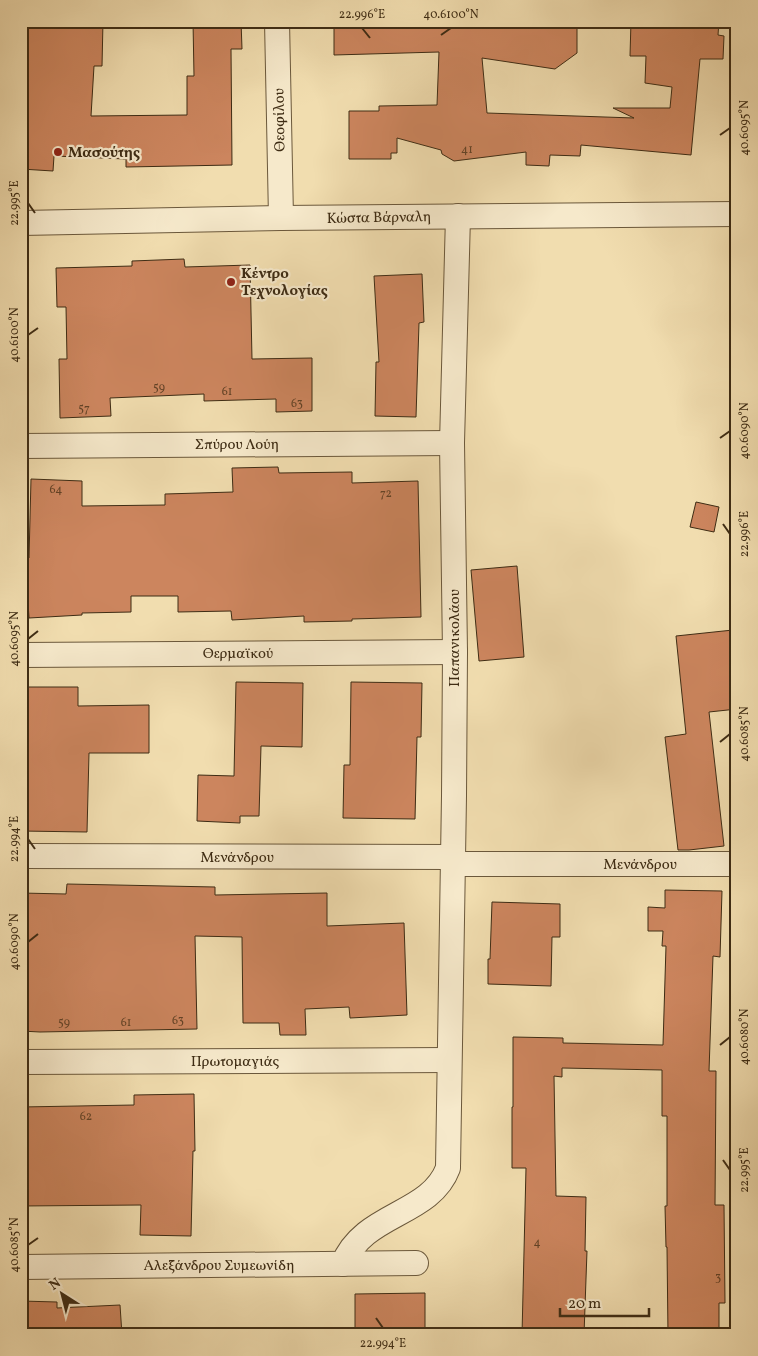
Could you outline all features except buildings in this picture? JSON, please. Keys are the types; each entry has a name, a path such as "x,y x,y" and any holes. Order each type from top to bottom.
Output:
{"street":[{"name":"Θεοφίλου","path":"277,21 281,218"},
{"name":"Κώστα Βάρναλη","path":"21,223 281,218 737,214"},
{"name":"Παπανικολάου","path":"343,1264 352,1246 368,1232 429,1195 438,1187 445,1178 449,1161 455,652 452,443 458,216"},
{"name":"Σπύρου Λούη","path":"21,446 452,443"},
{"name":"Θερμαϊκού","path":"21,655 455,652"},
{"name":"Μενάνδρου","path":"21,856 737,864"},
{"name":"Πρωτομαγιάς","path":"21,1062 449,1060"},
{"name":"Αλεξάνδρου Συμεωνίδη","path":"21,1267 416,1263"}],"green space":[{"path":"185,1330 251,1330 251,1335 185,1335"}],"place":[{"name":"Μασούτης","path":"58,152"},
{"name":"Κέντρο Τεχνολογίας","path":"231,282"}]}
